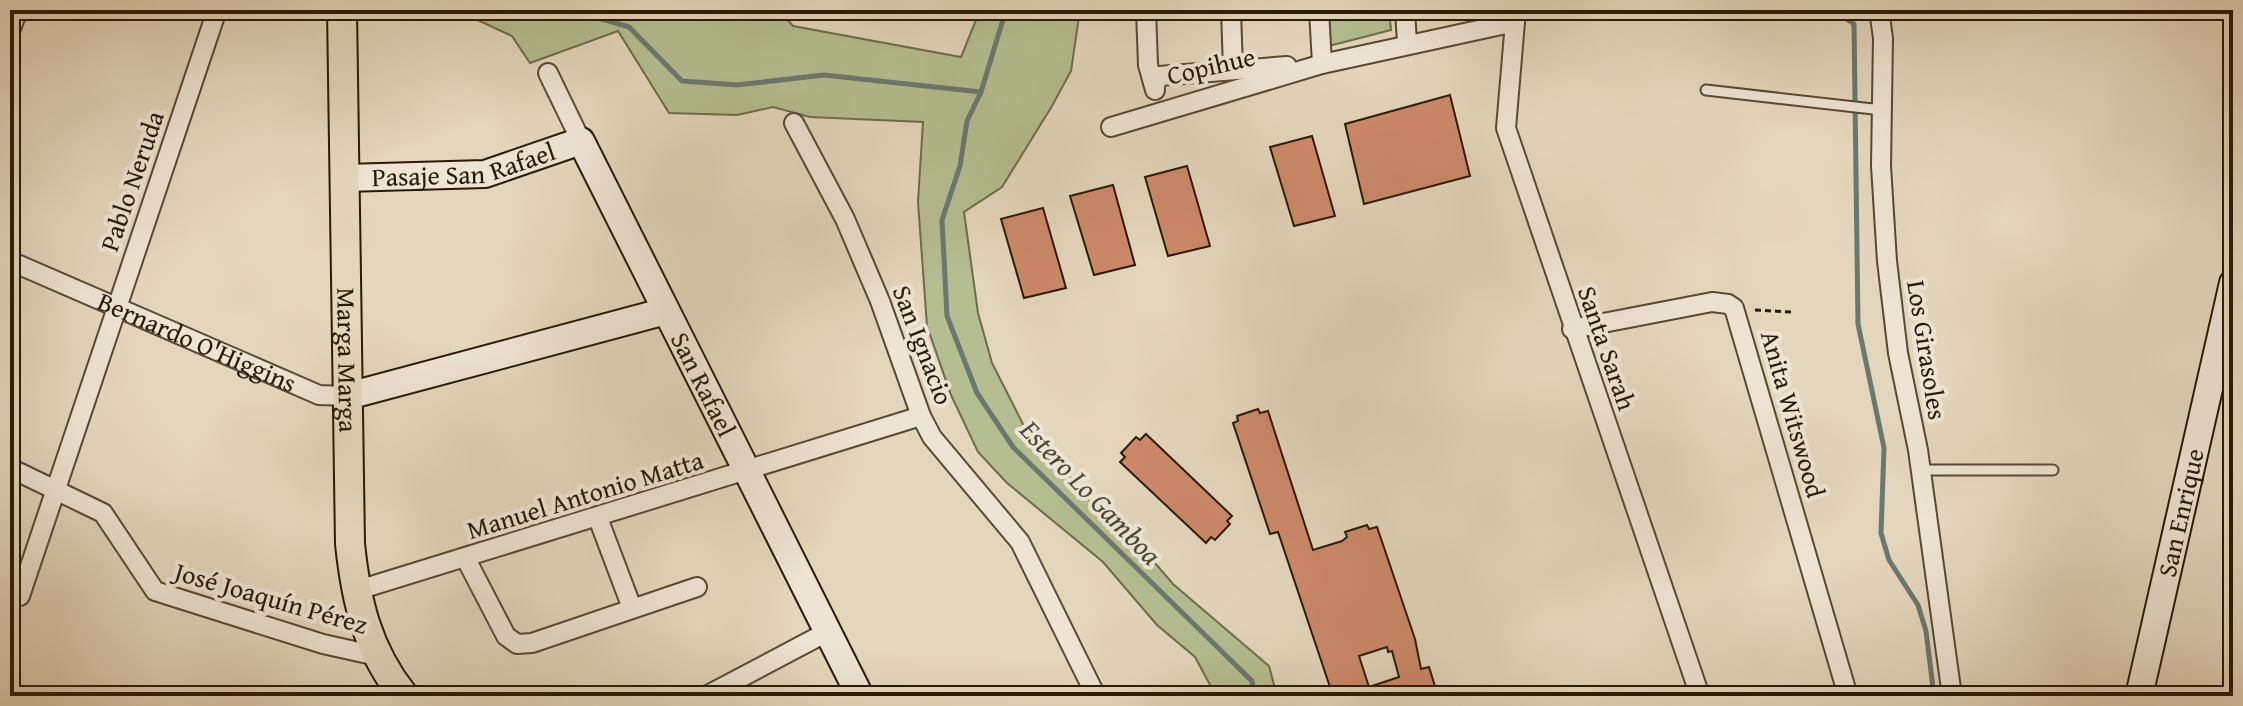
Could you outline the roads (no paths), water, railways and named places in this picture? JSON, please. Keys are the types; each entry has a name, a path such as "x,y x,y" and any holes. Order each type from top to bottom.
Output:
{"main road":[{"name":"Marga Marga","path":"343,15 350,544 360,616 377,656 404,696"}],"street":[{"path":"10,31 18,10"},
{"name":"Pablo Neruda","path":"20,596 53,488 217,10"},
{"path":"1146,10 1148,65 1155,85"},
{"path":"1231,10 1233,70"},
{"path":"1319,10 1322,64"},
{"path":"1405,10 1407,43"},
{"name":"Los Girasoles","path":"1879,10 1883,38 1887,261 1898,353 1921,470 1952,696"},
{"name":"Copihue","path":"1322,64 1159,76 1155,85 1157,100 1171,108 1486,18 1516,16"},
{"name":"Santa Sarah","path":"1516,16 1506,128 1572,329 1700,696"},
{"name":"San Rafael","path":"548,73 860,696"},
{"path":"1111,127 1171,108"},
{"name":"San Ignacio","path":"794,123 845,219 880,301 921,416 932,437 1020,542 1096,696"},
{"name":"Pasaje San Rafael","path":"345,178 485,174 581,141"},
{"name":"Bernardo O'Higgins","path":"10,261 319,395 348,396 666,311"},
{"name":"San Enrique","path":"2139,696 2233,283"},
{"name":"Anita Witswood","path":"1572,329 1712,302 1734,308 1848,696"},
{"name":"Manuel Antonio Matta","path":"355,591 746,473 921,416"},
{"name":"José Joaquín Pérez","path":"10,468 103,513 155,591 323,644 377,656"},
{"path":"598,518 632,608"},
{"path":"466,559 506,636 517,644 532,643 697,587"},
{"path":"706,696 827,632"}],"lane":[{"path":"1706,90 1882,110"},
{"path":"1921,470 2053,470"}],"waterway":[{"path":"571,10 629,27 682,81 737,85 824,75 981,92"},
{"name":"Estero Lo Gamboa","path":"1006,10 981,92 967,121 960,166 942,220 947,316 977,393 1013,447 1252,681 1255,696"},
{"path":"1833,10 1854,24 1858,324 1884,448 1881,533 1889,560 1918,605 1926,631 1934,696"}]}
